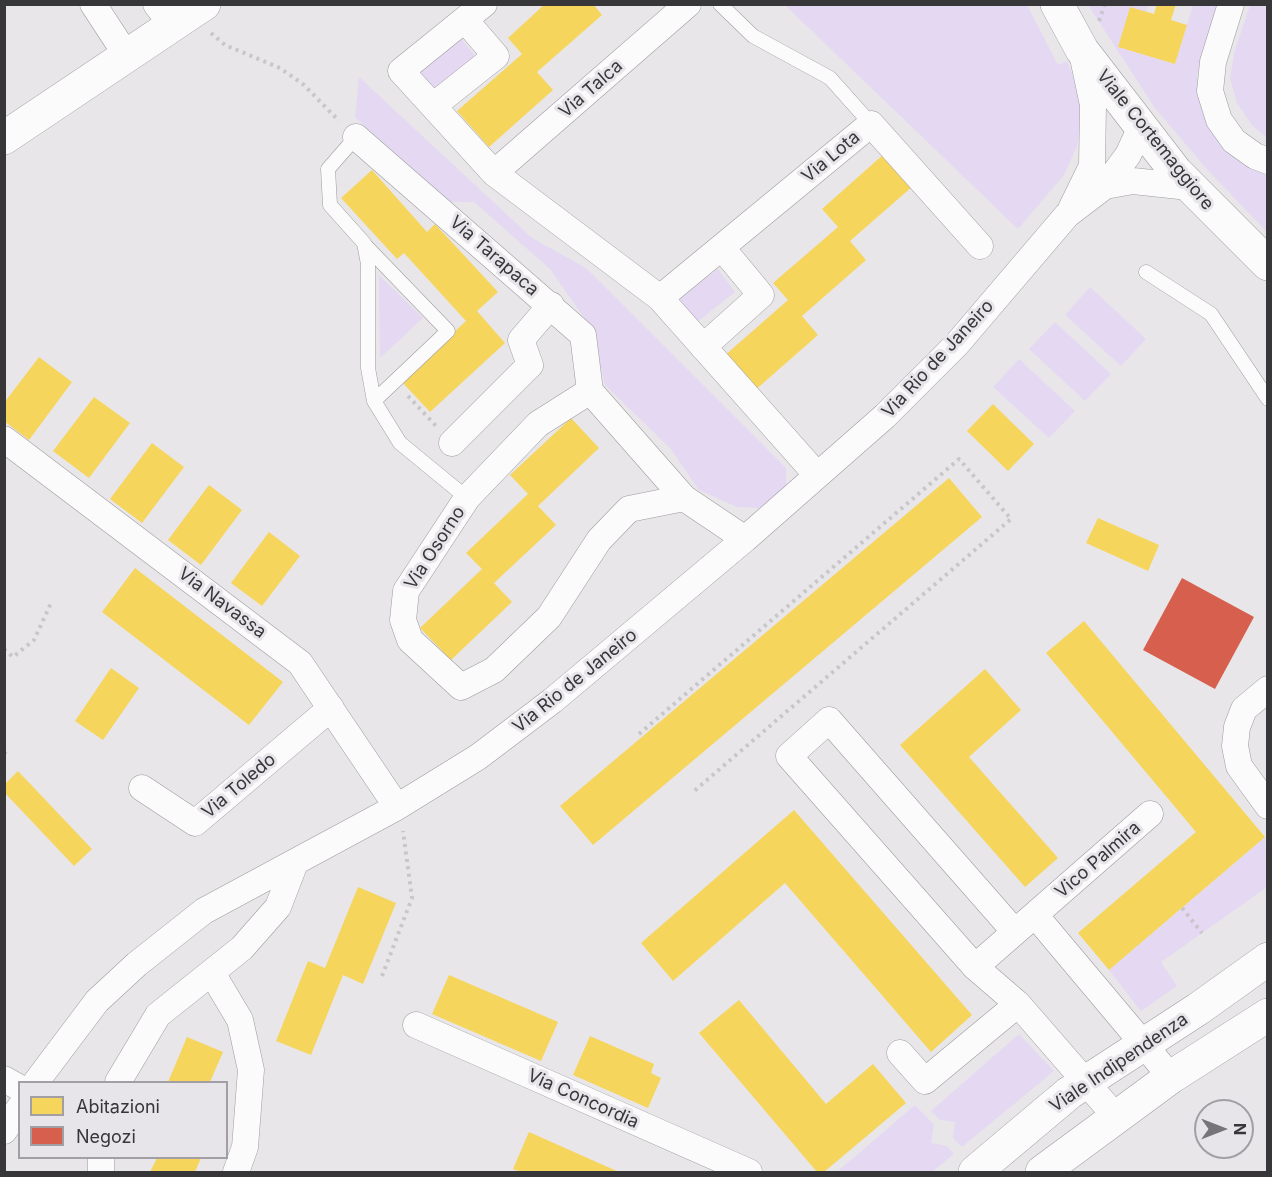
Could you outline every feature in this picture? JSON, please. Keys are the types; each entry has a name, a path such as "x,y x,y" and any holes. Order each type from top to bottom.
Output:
{"street":[{"path":"93,4 127,56"},
{"name":"Via Talca","path":"494,173 688,4"},
{"name":"Viale Cortemaggiore","path":"1057,4 1090,37 1141,127 1189,187 1268,264"},
{"path":"1231,4 1213,62 1210,92 1219,120 1234,141 1255,156 1268,161"},
{"path":"4,138 127,56 182,11"},
{"path":"433,106 496,56 474,12 401,71 494,173 660,298 817,475"},
{"path":"1090,37 1099,176 1189,187"},
{"name":"Via Lota","path":"660,298 871,124 980,246"},
{"name":"Via Rio de Janeiro","path":"37,1081 97,1001 137,964 204,912 397,807 478,758 544,707 746,538 885,416 957,344 1099,176 1128,155 1141,127"},
{"name":"Via Tarapaca","path":"356,137 583,334 590,391"},
{"path":"703,347 761,295 722,248"},
{"path":"452,443 530,365 521,340 552,305"},
{"path":"590,391 684,498 746,538"},
{"name":"Via Osorno","path":"590,391 538,424 467,498 406,591 403,620 410,640 461,687 494,670 549,617 599,540 629,509 684,498"},
{"name":"Via Navassa","path":"4,439 300,663 397,807"},
{"path":"1268,689 1244,709 1237,727 1235,747 1239,766 1268,806"},
{"name":"Via Toledo","path":"142,788 195,823 331,708"},
{"path":"1015,932 829,720 789,756 975,967 1018,1004 1117,1118"},
{"name":"Vico Palmira","path":"975,967 1150,814"},
{"path":"119,1081 158,1015 242,948 278,907 295,863"},
{"path":"1041,910 1143,1044 1172,1077"},
{"name":"Viale Indipendenza","path":"975,1173 1086,1082 1268,959"},
{"path":"212,972 240,1020 251,1070 246,1147 236,1173"},
{"path":"900,1053 925,1081 1018,1004"},
{"path":"1042,1173 1172,1077 1268,1015"},
{"name":"Via Concordia","path":"416,1025 749,1173"},
{"path":"4,1079 18,1087"},
{"path":"4,1131 18,1110"}],"lane":[{"path":"720,4 753,36 830,78 871,124"},
{"path":"356,137 328,169 330,205 448,331 395,383 374,400"},
{"path":"364,243 368,264 368,368 374,400 400,443 467,498"},
{"path":"1146,272 1211,314 1268,399"}],"path":[{"path":"1090,37 1105,4"},
{"path":"182,11 225,45 280,68 304,85 356,137"},
{"path":"395,383 452,443"},
{"path":"639,734 959,459 1011,519 693,792"},
{"path":"4,649 13,657 34,640 52,601"},
{"path":"4,752 9,757"},
{"path":"382,976 412,898 408,847 397,807"},
{"path":"1182,908 1202,933"}],"shaded area":[{"path":"785,5 1027,5 1058,65 1067,61 1078,89 1083,118 1077,146 1064,175 1018,229"},
{"path":"1088,5 1148,5 1146,12 1130,7 1118,47 1175,64 1193,5 1217,5 1197,74 1198,93 1210,126 1231,155 1267,176 1267,232 1206,168 1155,108"},
{"path":"1250,5 1267,5 1267,138 1252,125 1237,103 1230,78 1235,50"},
{"path":"459,36 476,57 432,93 416,73"},
{"path":"359,77 532,238 586,268 786,468 786,485 776,498 759,508 737,507 699,490 670,448 605,385 592,329 550,269 474,202 447,202 355,117"},
{"path":"718,269 735,292 697,322 679,299"},
{"path":"379,275 423,318 380,358"},
{"path":"1090,287 1146,339 1121,366 1065,315"},
{"path":"1055,322 1111,374 1085,401 1029,349"},
{"path":"1019,359 1075,411 1049,438 993,387"},
{"path":"1265,837 1267,887 1161,962 1177,986 1141,1011 1109,970"},
{"path":"1019,1034 1054,1071 962,1147 953,1138 955,1122 940,1120 931,1111"},
{"path":"915,1105 934,1125 931,1143 947,1146 954,1154 932,1172 837,1172"}],"building: Abitazioni":[{"path":"545,4 593,4 602,15 537,72 553,90 489,147 457,111 522,54 508,38"},
{"path":"1157,4 1176,4 1171,20 1187,25 1175,64 1118,47 1130,7 1154,14"},
{"path":"885,153 913,186 850,241 866,260 802,316 818,335 753,392 723,357 788,300 773,283 838,227 822,209"},
{"path":"372,170 427,232 435,224 498,292 477,311 505,343 430,412 401,381 466,321 404,253 397,259 341,198"},
{"path":"39,357 72,382 29,440 4,421 4,403"},
{"path":"94,397 130,423 89,478 53,451"},
{"path":"993,404 1034,444 1008,471 967,431"},
{"path":"571,418 599,448 538,506 556,525 494,583 512,602 451,660 420,628 482,569 466,553 528,494 510,475"},
{"path":"152,443 184,467 142,523 110,499"},
{"path":"949,478 982,517 593,845 560,806"},
{"path":"209,485 242,510 201,565 168,540"},
{"path":"1098,518 1159,545 1148,571 1086,543"},
{"path":"269,532 300,556 262,606 231,583"},
{"path":"135,568 283,682 249,725 102,612"},
{"path":"1084,621 1265,837 1109,970 1078,933 1196,832 1046,653"},
{"path":"111,668 139,688 103,740 75,721"},
{"path":"985,669 1021,710 969,757 1058,858 1025,887 900,745"},
{"path":"18,771 92,849 74,866 4,792 4,785"},
{"path":"794,810 972,1015 931,1052 785,883 673,981 641,943"},
{"path":"358,887 396,903 363,984 343,975 311,1055 276,1041 308,961 325,968"},
{"path":"449,975 558,1022 541,1061 432,1014"},
{"path":"739,1000 826,1104 873,1064 906,1103 824,1172 817,1172 699,1033"},
{"path":"590,1036 654,1064 651,1073 661,1078 648,1108 573,1075"},
{"path":"187,1037 223,1052 210,1081 168,1081"},
{"path":"529,1132 619,1172 521,1172 513,1169"},
{"path":"156,1159 201,1159 195,1172 150,1172"}],"building: Negozi":[{"path":"1182,578 1254,617 1215,689 1143,650"}]}
